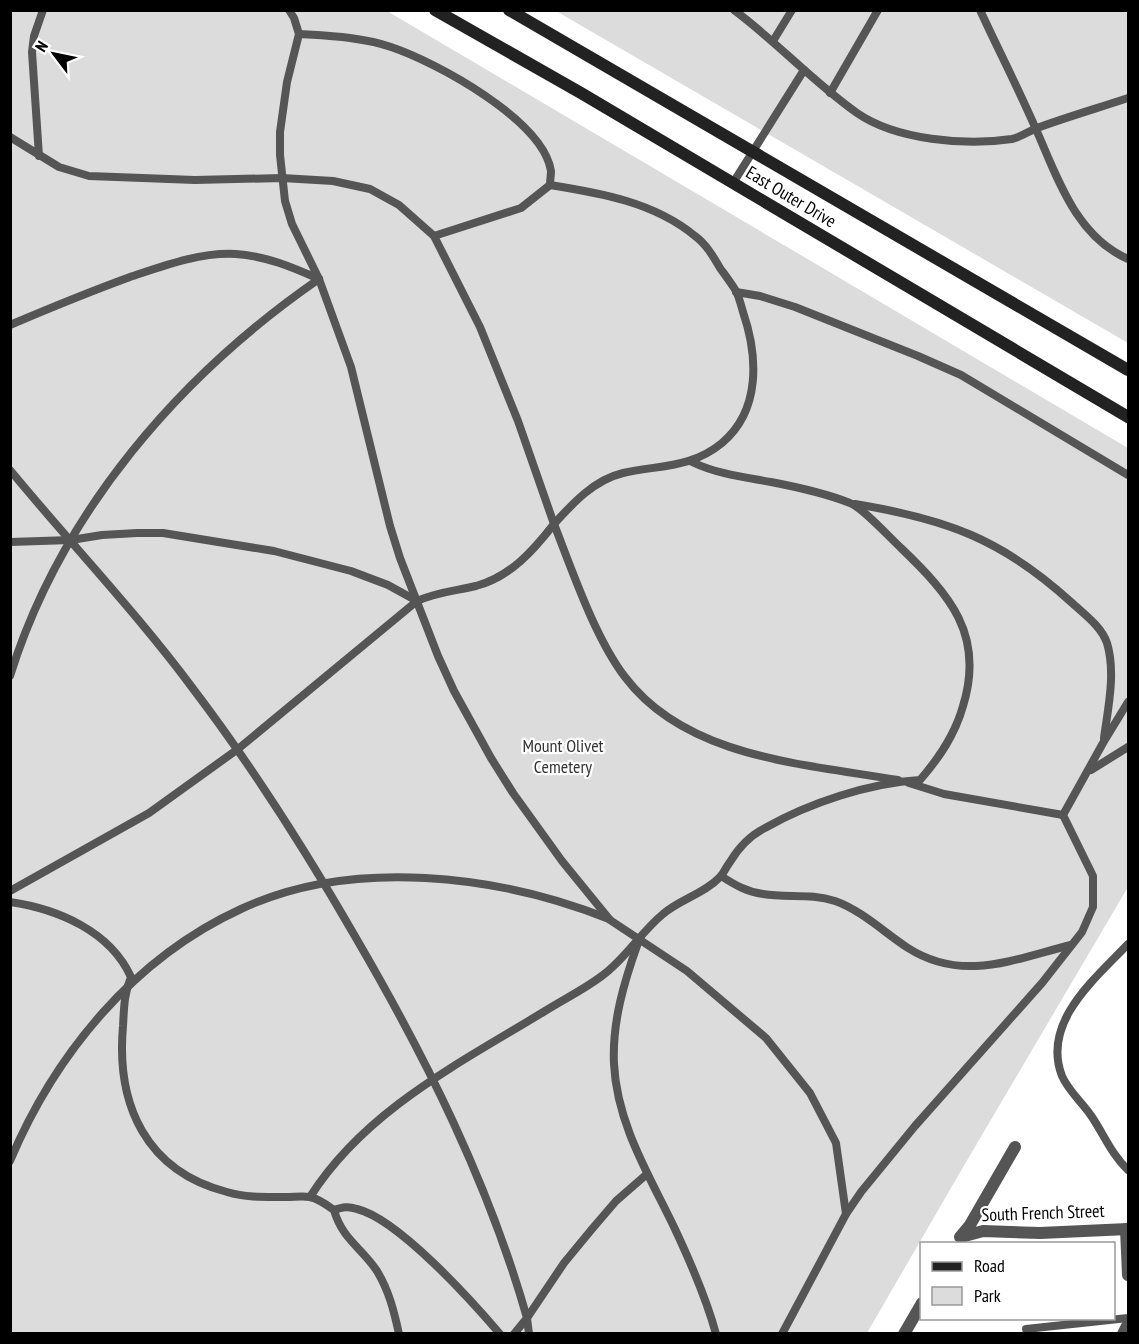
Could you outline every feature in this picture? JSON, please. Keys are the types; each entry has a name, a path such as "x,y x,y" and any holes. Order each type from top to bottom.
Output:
{"main road":[{"name":"East Outer Drive","path":"435,10 1128,417"},
{"name":"East Outer Drive","path":"509,10 1128,370"}],"street":[{"path":"959,1240 1015,1146"},
{"path":"972,1220 983,1232"},
{"path":"1127,1229 1128,1275"},
{"name":"South French Street","path":"959,1240 983,1232 1040,1233 1127,1229"},
{"path":"904,1334 920,1305"},
{"path":"1124,1334 1128,1324"}],"lane":[{"path":"39,156 32,52 34,36 43,10"},
{"path":"289,10 300,34 287,82 280,132 285,201 292,224 319,279 351,367 400,558 442,665 491,758 562,861 610,920"},
{"path":"734,10 830,93 859,115 899,133 924,139 1014,139 1036,129 1128,98"},
{"path":"773,42 792,10"},
{"path":"830,93 878,10"},
{"path":"980,10 1036,129 1048,160 1083,224 1110,248 1128,259"},
{"path":"300,34 341,36 391,47 419,58 468,83 514,118 538,145 551,171 550,184 521,208 434,236"},
{"path":"733,183 804,70"},
{"path":"10,138 59,167 89,176 195,180 282,178 333,181 370,189 399,205 434,236 492,354 572,569 609,652 640,696 657,711 710,741 767,757 903,781 944,794 1063,815"},
{"path":"10,891 149,813 238,749 417,601 444,591 478,585 508,572 530,552 580,497 603,482 621,474 692,462 724,441 738,423 752,392 753,351 736,292 709,250 696,236 662,215 611,195 550,184"},
{"path":"10,325 107,285 176,262 200,258 233,254 258,257 284,264 319,279"},
{"path":"10,676 34,611 71,540 109,481 185,389 235,343 291,298 319,279"},
{"path":"736,292 760,296 795,307 961,375 1128,475"},
{"path":"692,462 722,474 796,487 853,503 905,512 932,520 994,545 1024,563 1084,613 1106,640 1111,668 1103,743"},
{"path":"10,470 187,680 238,749 324,884 409,1031 457,1130 499,1234 527,1318 529,1334"},
{"path":"310,1197 339,1157 382,1117 476,1051 603,975 665,912 705,890 721,876 740,847 764,828 846,794 903,781 920,780 936,762 959,720 971,675 971,655 961,622 940,590 919,565 853,503"},
{"path":"10,542 163,533 274,551 351,571 388,585 417,601"},
{"path":"1063,815 1128,702"},
{"path":"1089,771 1128,747"},
{"path":"782,1334 846,1214 861,1192 915,1126 1042,983 1082,932 1093,907 1093,876 1063,815"},
{"path":"721,876 742,889 763,894 818,896 837,902 911,950 946,965 973,968 1071,945"},
{"path":"10,1161 38,1103 60,1067 83,1037 126,988 176,946 241,909 274,897 324,884 391,878 457,880 535,894 610,920 687,971 766,1038 810,1093 836,1143 846,1214"},
{"path":"10,902 42,909 86,928 116,952 125,965 131,976 126,988 121,1052 122,1073 131,1111 150,1143 175,1168 210,1187 250,1197 310,1197 334,1210 338,1226 376,1270 384,1285 392,1302 399,1334"},
{"path":"640,939 621,997 617,1018 614,1064 620,1107 647,1174 704,1296 716,1334"},
{"path":"1128,944 1087,988 1067,1015 1059,1033 1058,1049 1060,1071 1066,1083 1091,1116 1116,1157 1128,1170"},
{"path":"514,1334 564,1263 592,1228 616,1201 647,1174"},
{"path":"334,1210 345,1206 374,1215 435,1265 500,1334"},
{"path":"1040,1242 1041,1233"},
{"path":"1025,1331 1112,1320"}],"green space":[{"name":"Mount Olivet Cemetery","path":"10,11 387,11 1128,448 1128,887 867,1333 11,1333"},
{"path":"556,11 1128,11 1128,343"}]}
